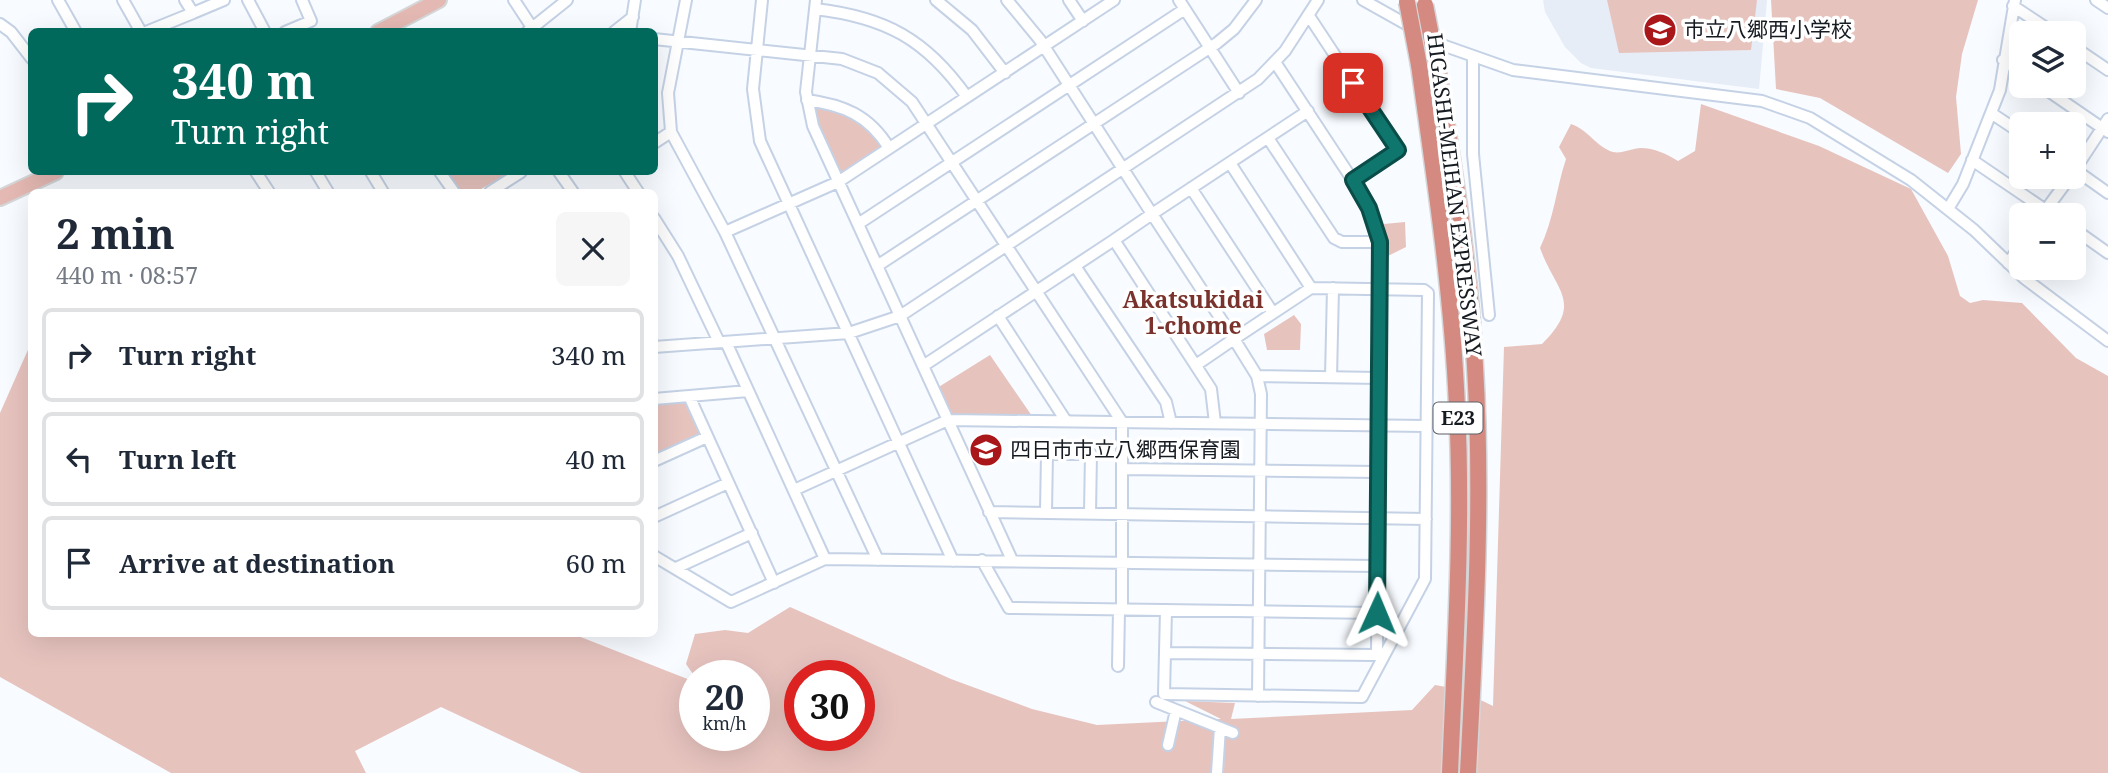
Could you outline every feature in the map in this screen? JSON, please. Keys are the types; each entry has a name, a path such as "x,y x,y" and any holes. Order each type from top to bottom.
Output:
{"highway":[{"name":"HIGASHI-MEIHAN EXPRESSWAY","path":"1407,1 1419,65 1443,237 1457,407 1459,536 1450,773"},
{"name":"HIGASHI-MEIHAN EXPRESSWAY","path":"1425,2 1462,222 1475,365 1479,499 1468,773"}],"main road":[{"path":"386,28 439,0"},
{"path":"2,194 49,175"}],"street":[{"path":"58,0 74,28"},
{"path":"123,0 141,28"},
{"path":"186,0 193,13"},
{"path":"154,28 224,0"},
{"path":"248,0 263,28"},
{"path":"294,28 310,21 302,0"},
{"path":"514,0 530,28"},
{"path":"533,28 567,0"},
{"path":"632,28 635,0"},
{"path":"685,0 668,93 671,132 725,232 878,560"},
{"path":"762,0 752,89 760,141 953,561"},
{"path":"936,0 972,30 1005,73"},
{"path":"1007,0 1044,47 1257,376 1261,424 1258,696"},
{"path":"1069,0 1083,21"},
{"path":"725,232 838,181 1114,0"},
{"path":"877,266 1210,48 1234,29 1256,0"},
{"path":"658,347 849,333 900,316 1239,93 1275,62 1318,0"},
{"path":"1363,0 1445,46 1472,57 1532,74 1747,99 1781,106 1810,118 1874,156 1948,209 2008,263 2108,341"},
{"path":"2096,0 2108,8"},
{"path":"1948,209 1963,184 2000,90 2014,3 2038,21"},
{"path":"967,97 944,66 914,40 875,20 816,4 807,100 813,126 1012,560"},
{"path":"858,224 1069,86 1182,4 1239,93"},
{"path":"1309,16 1398,150 1353,180"},
{"path":"619,28 633,17"},
{"path":"0,24 11,32 28,54"},
{"path":"658,39 842,59 877,73 900,89 928,123 1122,422 1122,561 1118,666"},
{"path":"2086,55 2108,70"},
{"path":"1472,57 1471,135 1489,315"},
{"path":"2003,60 2009,64"},
{"path":"1275,62 1353,180 1369,208 1380,242 1377,518 1380,656"},
{"path":"2060,98 2106,126 2086,154"},
{"path":"807,100 852,110 867,121 889,148"},
{"path":"923,366 1308,111"},
{"path":"1991,113 2009,125"},
{"path":"658,140 671,132"},
{"path":"1268,138 1334,239 1342,242 1380,242"},
{"path":"1972,160 2032,203"},
{"path":"1230,163 1311,288"},
{"path":"495,189 517,175"},
{"path":"2086,178 2108,193"},
{"path":"507,182 512,189"},
{"path":"1191,188 1273,313"},
{"path":"658,224 678,256 748,391 825,559"},
{"path":"2086,237 2108,253"},
{"path":"1114,240 1214,395 1215,423"},
{"path":"1075,266 1166,402 1171,423"},
{"path":"1166,610 1164,694 1362,697 1380,656 1425,579 1428,293 1424,290 1311,288 1196,365"},
{"path":"1331,377 1333,288"},
{"path":"998,316 1066,421"},
{"path":"1257,376 1379,378"},
{"path":"658,399 748,391"},
{"path":"689,396 774,583"},
{"path":"794,490 948,420 1426,426"},
{"path":"658,459 707,437"},
{"path":"1046,511 1047,454 1091,454 1090,513"},
{"path":"1123,469 1378,472"},
{"path":"658,515 729,483"},
{"path":"989,512 1426,519"},
{"path":"676,568 751,533"},
{"path":"658,558 731,602 825,559 1377,566"},
{"path":"982,560 1009,608 1377,613"},
{"path":"1165,653 1380,656"},
{"path":"1168,745 1181,695"},
{"path":"1156,702 1233,733"},
{"path":"1217,773 1220,728"}],"shaded area":[{"name":"市立八郷西小学校","path":"1543,0 1767,0 1759,89 1591,68 1581,63 1565,47 1545,12"},
{"path":"1607,0 1757,0 1751,50 1619,53"},
{"path":"1771,0 1978,0 1962,54 1956,97 1961,154 1948,173 1820,98 1776,89"},
{"path":"816,104 862,120 882,144 881,148 844,173 839,172 818,127 813,109"},
{"path":"1701,104 1819,146 1911,189 1948,256 1960,296 1970,303 1983,300 2022,303 2076,358 2108,376 2108,773 581,773 441,707 355,751 366,773 171,773 0,677 0,413 28,350 28,637 581,637 679,676 679,751 770,751 770,660 687,660 695,634 725,630 748,633 790,607 951,679 1032,709 1097,725 1221,719 1185,701 1235,703 1231,719 1412,710 1435,685 1458,689 1493,706 1504,347 1542,344 1555,330 1562,317 1563,297 1540,248 1549,226 1566,159 1559,147 1571,124 1613,152 1646,148 1678,161 1695,151"},
{"path":"447,175 505,175 481,189 457,189"},
{"path":"1405,222 1406,247 1388,256 1384,224"},
{"path":"1294,315 1301,324 1300,350 1267,350 1264,334"},
{"path":"990,355 1032,416 949,414 937,388"},
{"path":"681,401 690,406 701,430 698,437 658,456 658,403"}],"place":[{"name":"市立八郷西小学校","path":"1660,30"},
{"name":"四日市市立八郷西保育園","path":"986,450"}],"district":[{"name":"Akatsukidai 1-chome","path":"1193,313"}],"route":[{"path":"1353,83 1398,150 1353,180 1369,208 1380,242 1377,613"}]}
